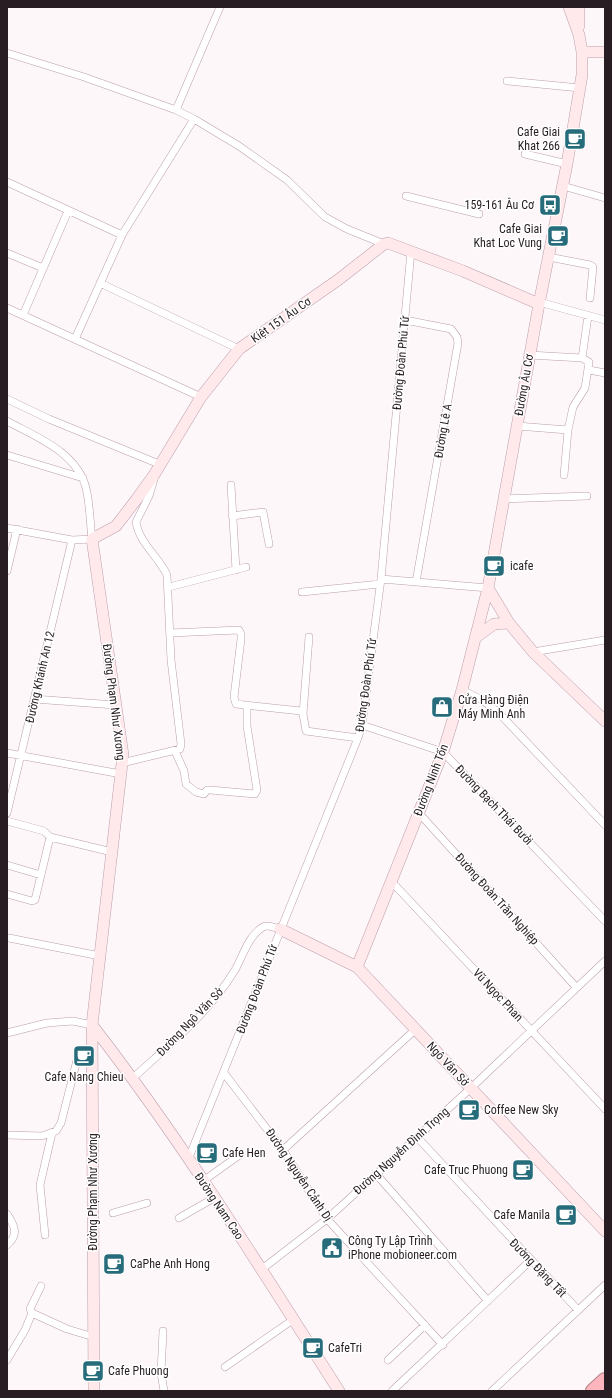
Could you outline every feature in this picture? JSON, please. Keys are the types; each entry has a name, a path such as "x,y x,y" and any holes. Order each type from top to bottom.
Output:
{"highway":[{"path":"593,1391 605,1380"}],"street":[{"path":"176,110 220,7"},
{"name":"Đường Âu Cơ","path":"488,588 539,303 563,186 580,88 582,52 579,35 569,7"},
{"path":"579,7 579,35"},
{"path":"582,52 605,52"},
{"path":"7,53 84,77 176,110 194,119 238,146 287,180 326,218 347,229 384,244 388,243 411,251 539,303 605,320"},
{"path":"507,81 580,88"},
{"path":"75,339 122,235 194,119"},
{"path":"525,154 567,164"},
{"path":"7,182 122,235"},
{"path":"563,186 605,198"},
{"path":"406,196 479,214"},
{"path":"23,315 68,211"},
{"name":"Kiệt 151 Âu Cơ","path":"92,539 116,526 154,475 201,397 239,349 338,280 384,244"},
{"name":"Đường Đoàn Phú Tứ","path":"188,1160 362,725 380,581 411,251"},
{"path":"7,253 43,268"},
{"path":"548,257 593,267 590,298"},
{"path":"100,283 239,349"},
{"path":"7,308 201,397"},
{"path":"582,358 588,316"},
{"name":"Đường Lê A","path":"404,320 451,329 458,337 416,582"},
{"path":"530,356 582,358 589,362 586,388 573,407 568,430 564,475"},
{"path":"589,370 605,373"},
{"path":"7,399 49,419 160,464"},
{"name":"Đường Phạm Như Xương","path":"7,421 56,448 69,458 83,478 86,489 123,755 92,1025 94,1391"},
{"path":"517,426 568,430"},
{"path":"7,455 83,478"},
{"path":"7,753 21,757 121,769 180,749 181,744 171,660 169,587 167,575 164,567 140,534 136,522 149,496 154,475"},
{"path":"231,485 236,570"},
{"path":"504,499 587,496"},
{"path":"232,516 263,512 269,544"},
{"path":"7,528 72,540 92,539"},
{"path":"7,571 17,529"},
{"name":"Đường Khánh An 12","path":"7,813 72,540"},
{"path":"169,587 246,567"},
{"path":"302,592 380,581 416,582 488,588 508,623 533,652 605,721"},
{"name":"Đường Ninh Tốn","path":"357,967 443,752 462,690 488,588"},
{"path":"475,638 494,624 508,623"},
{"path":"170,632 239,630 241,639 234,697 236,704 301,711 303,714"},
{"path":"309,637 303,714 306,731 358,738"},
{"path":"533,652 605,640"},
{"path":"462,690 482,700 498,712 605,825"},
{"path":"34,699 115,705"},
{"path":"175,751 184,771 186,785 200,794 204,794 207,790 210,790 254,794 257,790 247,726 247,706"},
{"name":"Đường Bạch Thái Bưởi","path":"362,725 443,752 605,921"},
{"name":"Đường Đoàn Trần Nghiệp","path":"418,812 576,987"},
{"path":"7,821 44,831 50,837 112,852"},
{"path":"7,894 32,901 35,900 50,837"},
{"path":"7,865 41,875"},
{"name":"Vũ Ngọc Phan","path":"391,881 605,1109"},
{"name":"Đường Ngô Văn Sở","path":"133,1078 190,1025 222,991 251,938 263,927 269,926 280,929 357,967"},
{"path":"9,938 100,956"},
{"name":"Đường Nguyễn Đình Trọng","path":"262,1269 328,1219 471,1088 530,1030 605,961"},
{"name":"Ngô Văn Sở","path":"357,967 605,1231"},
{"path":"7,1033 47,1023 73,1020 92,1025"},
{"name":"Đường Nam Cao","path":"92,1025 133,1078 203,1181 262,1269 339,1391"},
{"path":"284,1150 416,1029"},
{"path":"7,1135 42,1136 52,1133 58,1129 61,1123 77,1060 83,1051 92,1047"},
{"name":"Đường Nguyễn Cảnh Dị","path":"224,1073 284,1150 328,1219 443,1345"},
{"path":"45,1235 40,1191 52,1133"},
{"name":"Đường Đặng Tất","path":"417,1137 578,1310"},
{"path":"203,1181 241,1154"},
{"path":"376,1174 488,1301"},
{"path":"178,1218 214,1198"},
{"path":"113,1213 148,1203"},
{"path":"7,1214 13,1223 16,1232 13,1240 7,1245"},
{"path":"392,1391 443,1345 530,1260"},
{"path":"492,1391 605,1285"},
{"path":"7,1360 25,1330 32,1313 30,1309 41,1286"},
{"path":"32,1313 67,1329 94,1337"},
{"path":"225,1367 294,1319"},
{"path":"388,1360 425,1325"},
{"path":"163,1331 161,1373 164,1391"}],"place":[{"name":"Cafe Giai Khat 266","path":"575,139"},
{"name":"159-161 Âu Cơ","path":"550,205"},
{"name":"Cafe Giai Khat Loc Vung","path":"558,236"},
{"name":"icafe","path":"494,566"},
{"name":"Cửa Hàng Điện Máy Minh Anh","path":"442,707"},
{"name":"Cafe Nang Chieu","path":"84,1056"},
{"name":"Coffee New Sky","path":"469,1110"},
{"name":"Cafe Hen","path":"207,1153"},
{"name":"Cafe Truc Phuong","path":"523,1170"},
{"name":"Cafe Manila","path":"566,1215"},
{"name":"Công Ty Lập Trình iPhone mobioneer.com","path":"332,1248"},
{"name":"CaPhe Anh Hong","path":"114,1264"},
{"name":"CafeTri","path":"313,1348"},
{"name":"Cafe Phuong","path":"93,1371"}]}
